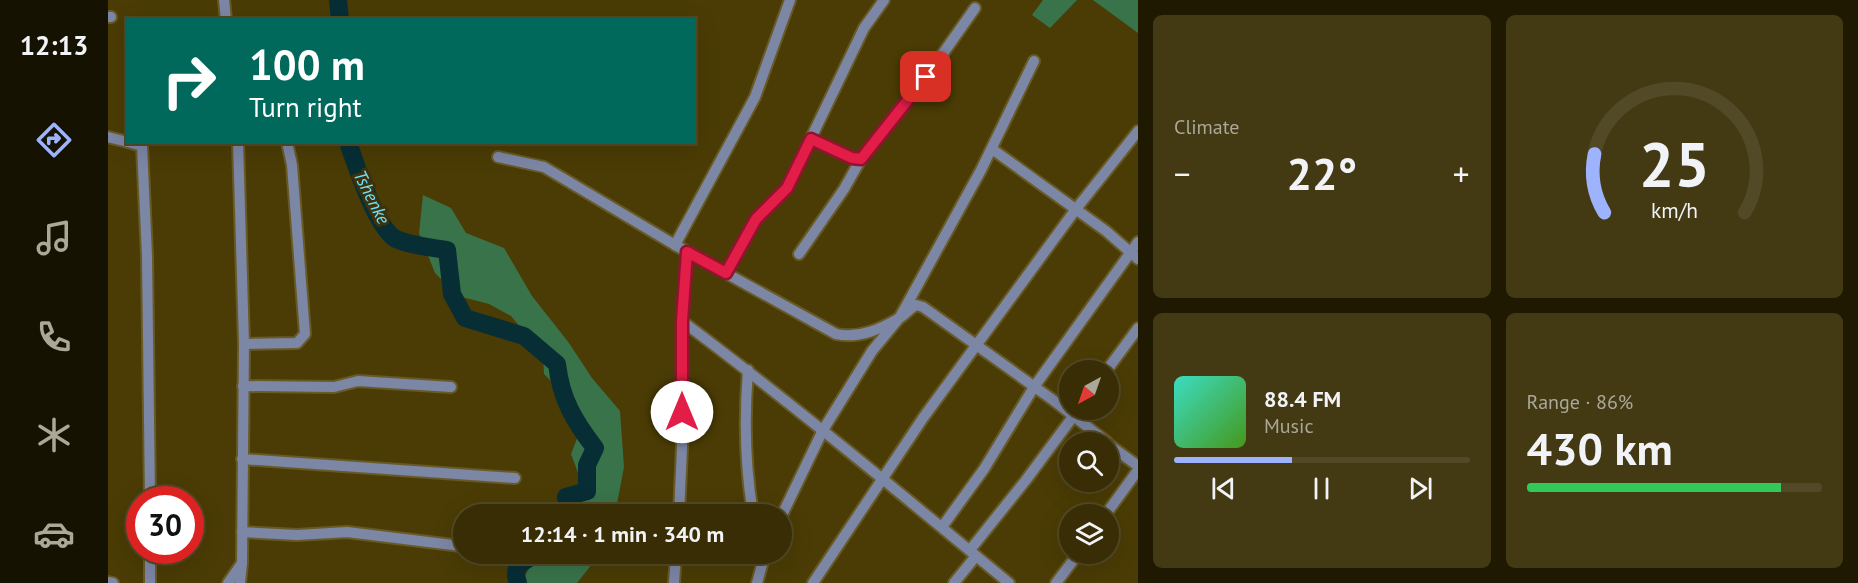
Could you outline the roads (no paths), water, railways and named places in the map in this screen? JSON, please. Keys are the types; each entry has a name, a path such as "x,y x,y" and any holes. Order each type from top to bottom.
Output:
{"street":[{"path":"224,0 226,18"},
{"path":"675,245 755,97 790,0"},
{"path":"726,273 756,219 787,188 864,28 884,0"},
{"path":"799,254 844,189 861,159 937,62 975,8"},
{"path":"787,504 824,430 872,351 900,317 992,149 1034,61"},
{"path":"813,583 923,418 1076,209 1138,131"},
{"path":"108,138 126,142"},
{"path":"811,139 852,158 861,159"},
{"path":"135,144 142,146 149,350 150,486"},
{"path":"238,144 244,344 240,583"},
{"path":"244,344 297,343 305,334 292,165 287,144"},
{"path":"992,149 1076,209 1135,256"},
{"path":"498,157 544,167 687,252 836,334 846,336 867,334 900,317 916,305 923,307 1059,403"},
{"path":"942,527 984,469 1034,387 1135,256 1138,242"},
{"path":"679,504 682,321 687,252"},
{"path":"682,321 824,430 1009,583"},
{"path":"1114,360 1138,328"},
{"path":"748,370 745,437 751,504"},
{"path":"243,386 334,387 358,381 451,387"},
{"path":"954,583 973,553 1070,420"},
{"path":"1083,420 1096,432"},
{"path":"1113,504 1138,468 1119,452"},
{"path":"242,459 515,478"},
{"path":"242,532 297,535 347,532 453,545"},
{"path":"228,583 242,563"},
{"path":"150,564 150,583"},
{"path":"674,583 675,564"},
{"path":"757,583 761,564"},
{"path":"1056,583 1070,564"},
{"path":"108,582 113,583"}],"waterway":[{"name":"Tshenke","path":"338,0 340,18"},
{"name":"Tshenke","path":"349,144 374,209 389,233 396,239 408,243 447,250 452,294 465,318 524,336 557,364 565,399 595,448 587,465 587,491 566,497 568,504"},
{"name":"Tshenke","path":"518,583 517,566 520,564"}]}
